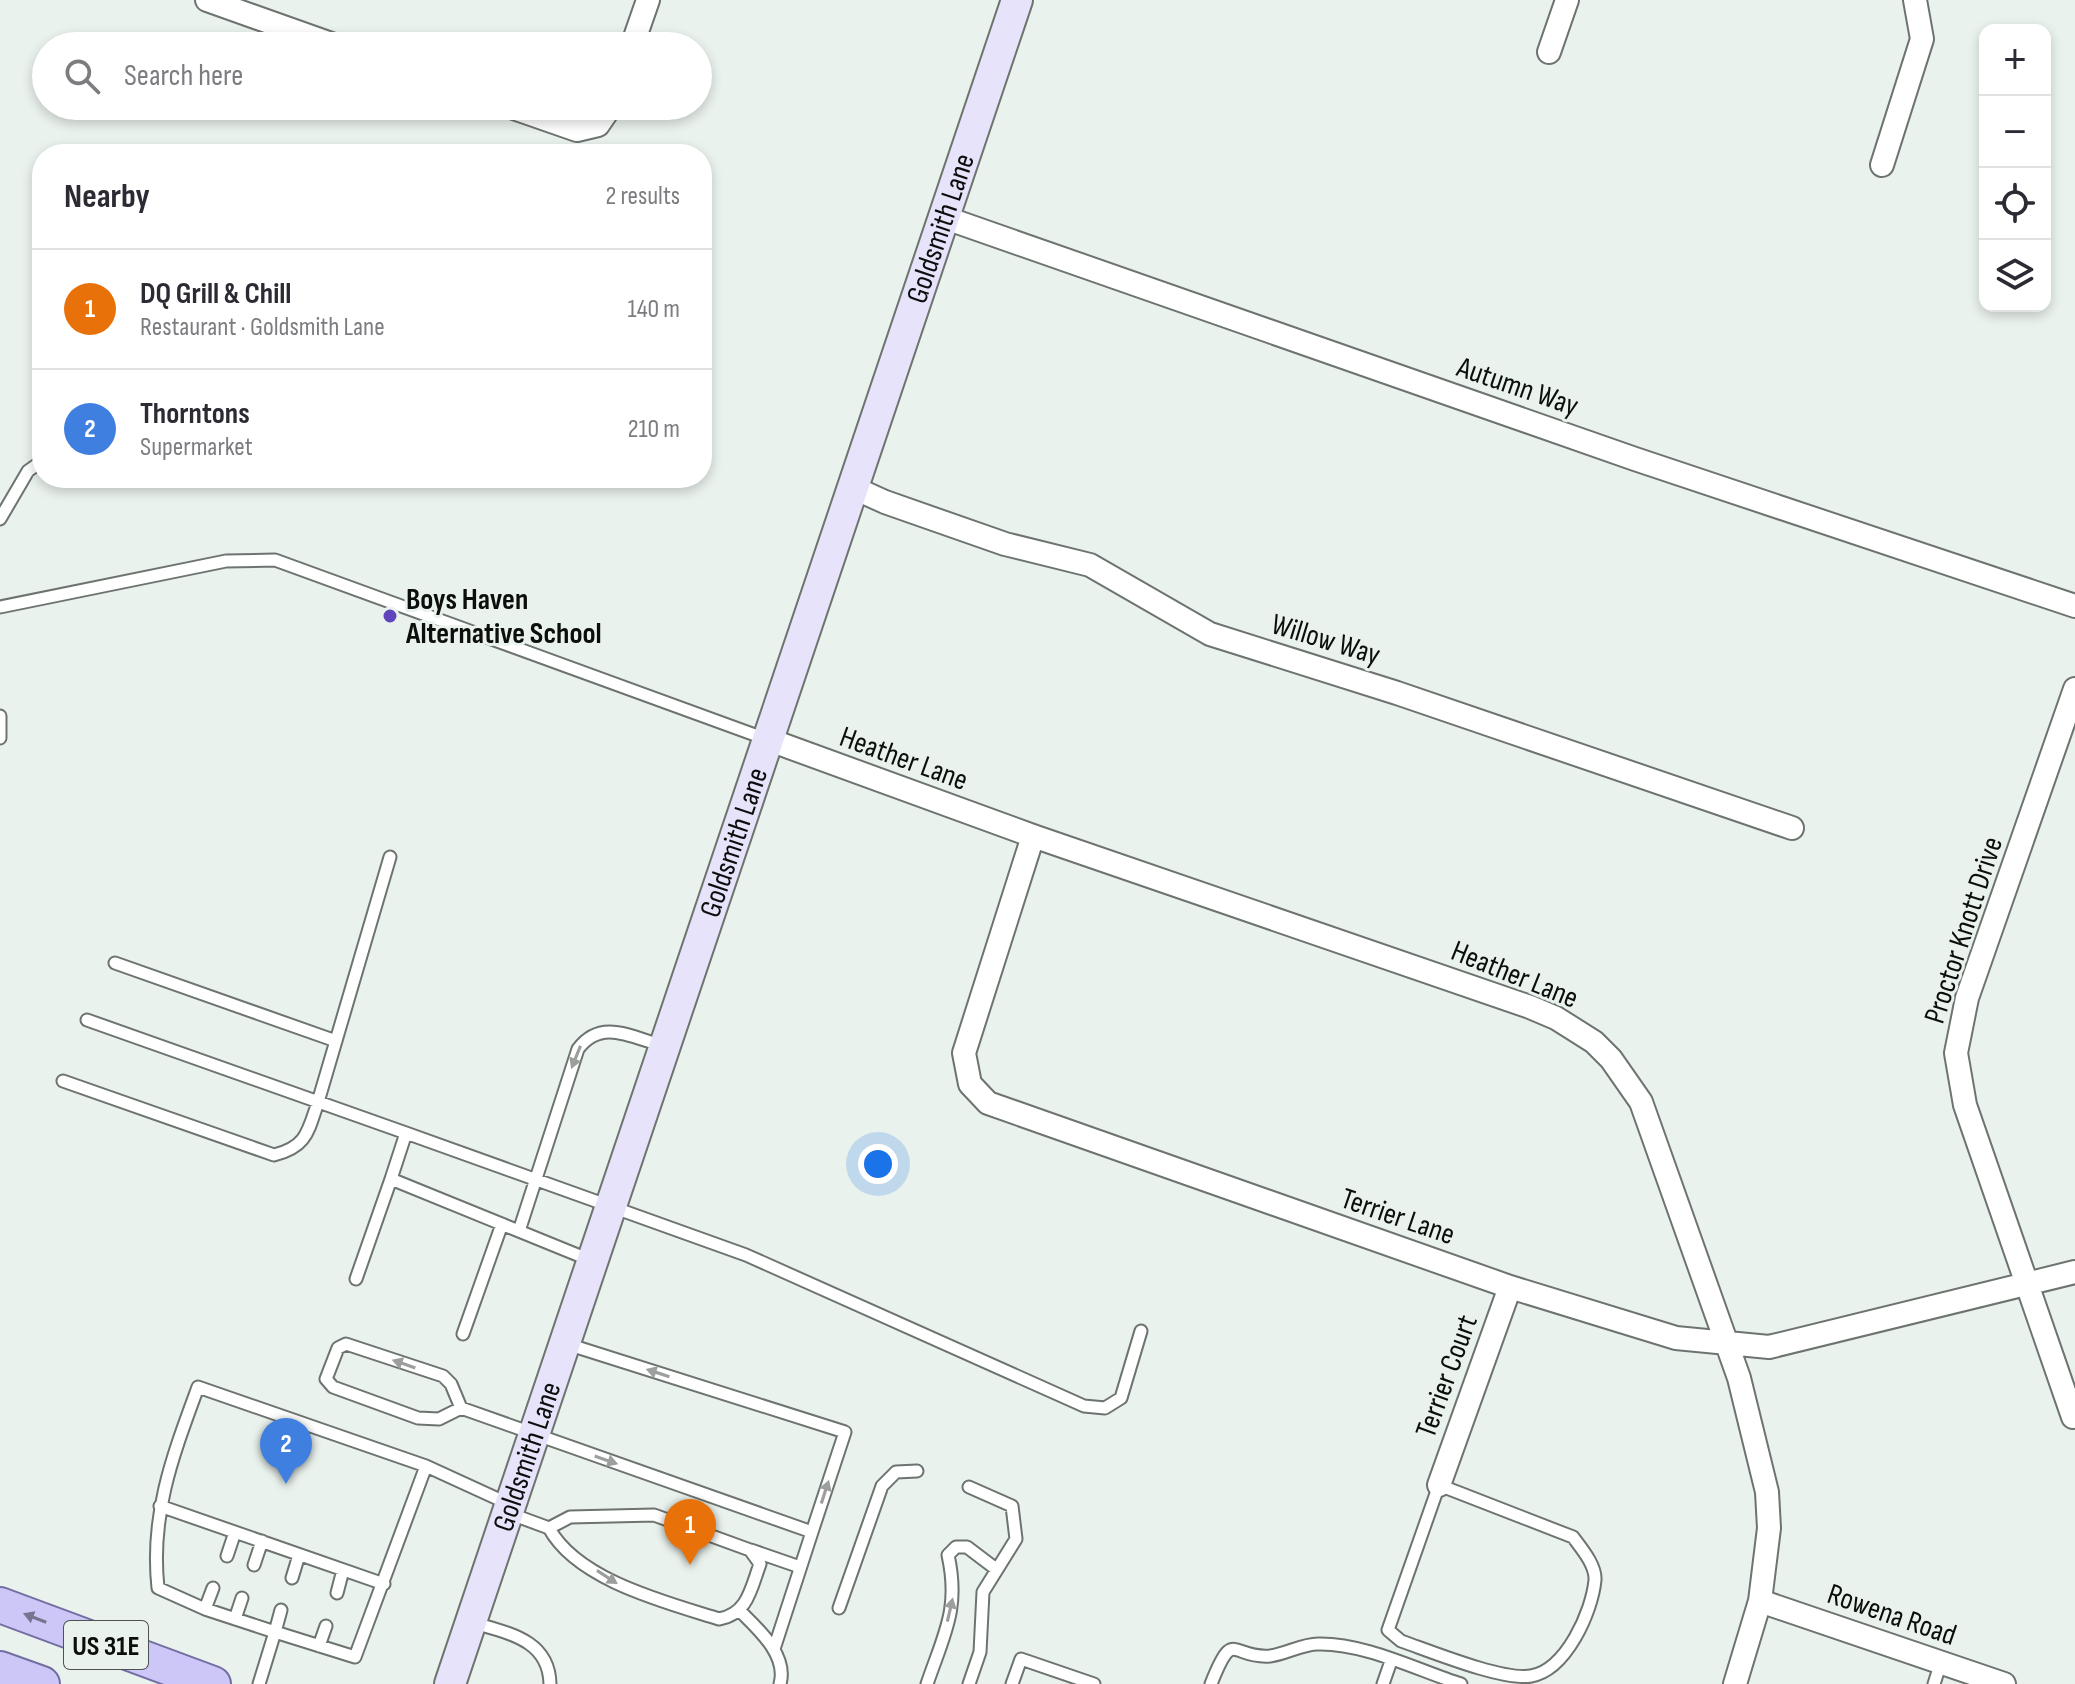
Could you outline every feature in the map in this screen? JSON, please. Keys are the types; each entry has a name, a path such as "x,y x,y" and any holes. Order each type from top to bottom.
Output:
{"main road":[{"name":"US 31E","path":"0,1605 213,1684"},
{"name":"US 31E","path":"0,1669 42,1684"}],"street":[{"path":"207,0 297,32"},
{"path":"637,32 648,0"},
{"name":"Goldsmith Lane","path":"450,1684 590,1260 1017,0"},
{"path":"1549,52 1567,0"},
{"path":"1882,165 1922,39 1915,0"},
{"path":"548,120 577,130 598,125 601,120"},
{"name":"Autumn Way","path":"943,217 1635,459 2075,606"},
{"name":"Willow Way","path":"852,487 1005,544 1090,565 1182,621 1210,634 1397,693 1792,828"},
{"name":"Proctor Knott Drive","path":"2073,1417 1965,1105 1956,1053 1967,998 2075,689"},
{"name":"Heather Lane","path":"767,739 1033,836 1530,1007 1576,1029 1611,1059 1641,1102 1756,1437 1767,1492 1769,1528 1760,1601 1735,1684"},
{"name":"Terrier Lane","path":"1033,836 964,1053 970,1084 978,1094 988,1103 1013,1114 1510,1287 1656,1334 1769,1347 1809,1340 2075,1272"},
{"name":"Terrier Court","path":"1439,1485 1510,1287"},
{"name":"Rowena Road","path":"1760,1601 2004,1684"}],"lane":[{"path":"0,519 32,468"},
{"path":"0,607 226,561 275,560 767,739"},
{"path":"0,716 3,736 0,738"},
{"path":"63,1081 274,1155 294,1150 306,1137 318,1102 390,857"},
{"path":"115,963 336,1041"},
{"path":"87,1020 746,1255 1084,1406 1105,1408 1121,1398 1141,1331"},
{"path":"519,1231 578,1049 587,1036 599,1031 611,1032 663,1046"},
{"path":"356,1279 406,1133"},
{"path":"391,1179 590,1260"},
{"path":"463,1334 502,1224"},
{"path":"563,1342 845,1432 774,1649"},
{"path":"461,1408 451,1384 443,1376 346,1344 338,1348 326,1379 333,1387 418,1418 439,1419 461,1408 812,1532"},
{"path":"426,1466 355,1657 205,1609 158,1588 154,1548 160,1506 198,1387 426,1466 549,1528 558,1545 629,1591 719,1619 740,1611 760,1564 750,1550"},
{"path":"839,1608 882,1486 896,1472 917,1471"},
{"path":"1439,1485 1573,1537 1585,1554 1596,1577 1582,1627 1560,1661 1531,1676 1498,1672 1401,1641 1388,1630 1439,1485"},
{"path":"969,1487 1012,1506 1016,1539 983,1592 980,1652 969,1684"},
{"path":"160,1506 384,1584"},
{"path":"549,1528 570,1517 654,1515 800,1567"},
{"path":"227,1556 235,1532"},
{"path":"254,1565 262,1541"},
{"path":"927,1684 952,1610 955,1587 948,1555 956,1547 967,1547 996,1569"},
{"path":"292,1578 299,1555"},
{"path":"337,1593 343,1570"},
{"path":"205,1609 213,1588"},
{"path":"235,1619 242,1598"},
{"path":"259,1684 281,1610"},
{"path":"740,1611 774,1649 780,1666 780,1684"},
{"path":"471,1622 529,1640 542,1655 553,1683"},
{"path":"319,1646 326,1626"},
{"path":"1211,1684 1222,1657 1240,1649 1268,1656 1315,1644 1344,1646 1461,1684"},
{"path":"1012,1684 1021,1659 1078,1682 1094,1684"},
{"path":"1383,1684 1391,1661"},
{"path":"1934,1684 1941,1662"}],"place":[{"name":"Boys Haven Alternative School","path":"390,616"},
{"name":"Thorntons","path":"286,1484"},
{"name":"DQ Grill & Chill","path":"690,1565"}]}
